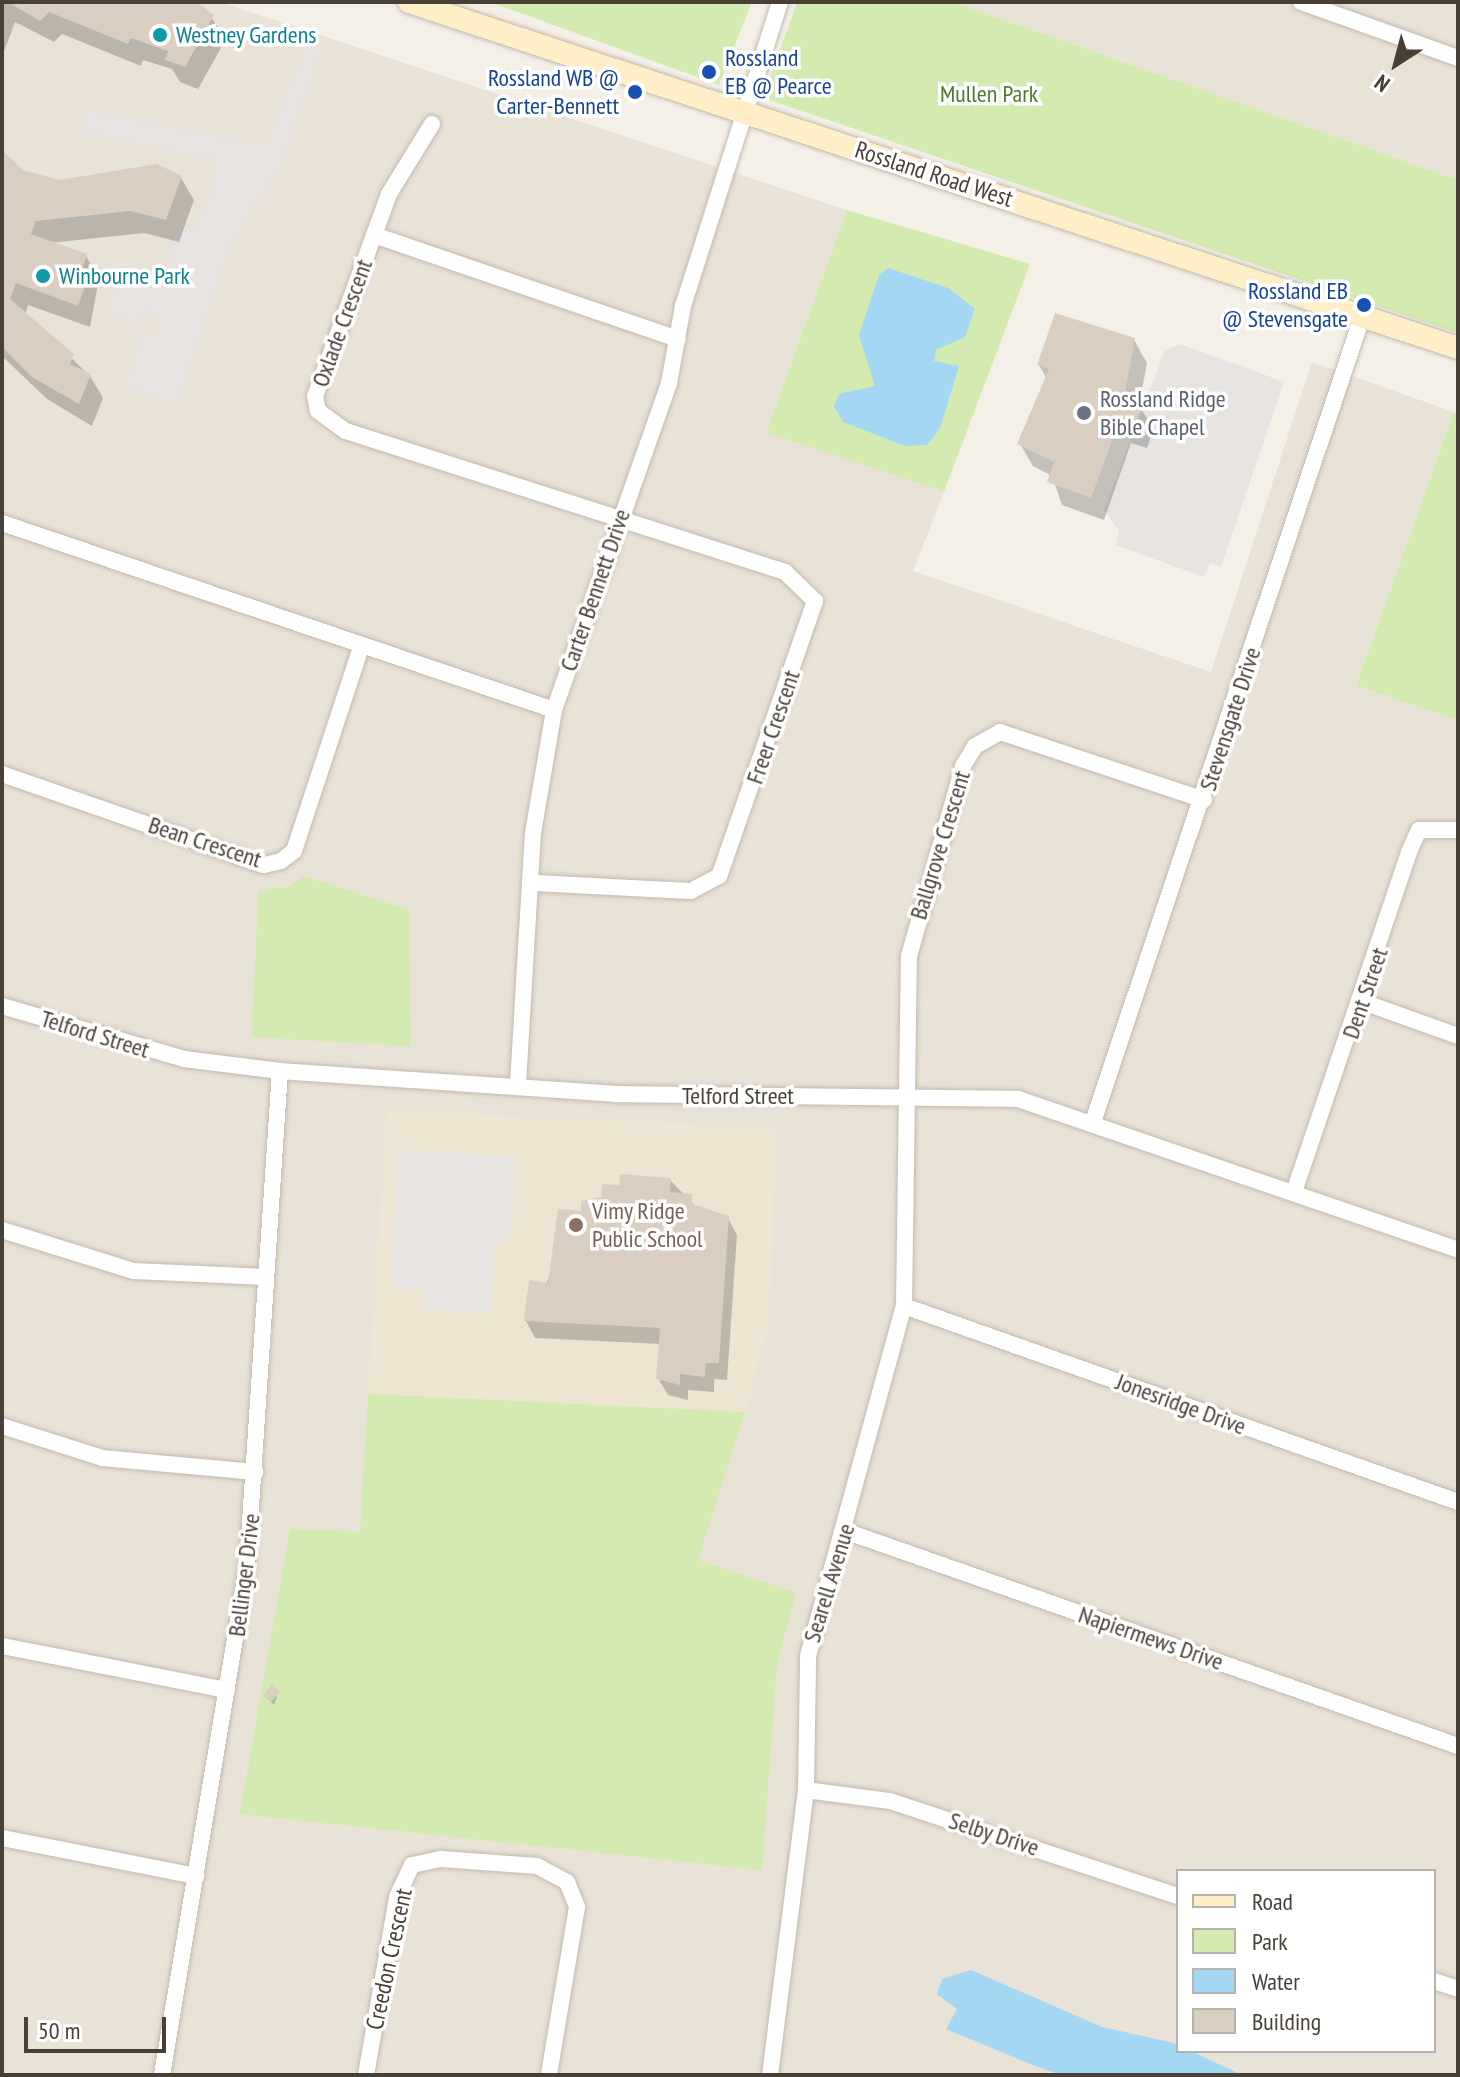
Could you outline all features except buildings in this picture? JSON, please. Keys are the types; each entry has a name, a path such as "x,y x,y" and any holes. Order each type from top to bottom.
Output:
{"main road":[{"name":"Rossland Road West","path":"409,2 1363,314 1458,348"}],"street":[{"name":"Carter Bennett Drive","path":"518,1084 533,883 554,710 678,339 741,110 780,2"},
{"path":"1301,2 1458,58"},
{"path":"374,235 400,171 432,124"},
{"name":"Oxlade Crescent","path":"620,517 346,431 318,411 315,396 374,235 678,339"},
{"name":"Stevensgate Drive","path":"1093,1122 1204,800 1363,314"},
{"name":"Freer Crescent","path":"533,883 691,891 710,885 734,845 813,612 810,593 785,572 620,517"},
{"path":"2,523 554,710"},
{"name":"Bean Crescent","path":"2,774 264,865 281,861 294,851 361,647"},
{"name":"Ballgrove Crescent","path":"907,1094 916,915 975,746 1000,732 1204,800"},
{"name":"Dent Street","path":"1294,1192 1363,1002 1419,830 1458,830"},
{"path":"1363,1002 1458,1036"},
{"name":"Telford Street","path":"2,1006 172,1056 280,1071 518,1084 617,1094 907,1094 1018,1099 1093,1122 1458,1250"},
{"name":"Bellinger Drive","path":"162,2075 227,1690 255,1472 280,1071"},
{"name":"Searell Avenue","path":"770,2075 806,1790 808,1656 845,1531 904,1306 907,1094"},
{"path":"2,1230 134,1271 266,1277"},
{"name":"Jonesridge Drive","path":"904,1306 1458,1502"},
{"path":"2,1426 102,1458 255,1472"},
{"name":"Napiermews Drive","path":"845,1531 1458,1746"},
{"path":"2,1646 227,1690"},
{"name":"Selby Drive","path":"806,1790 890,1801 1176,1895"},
{"path":"2,1838 196,1876"},
{"name":"Creedon Crescent","path":"366,2075 397,1897 412,1865 441,1859 537,1866 567,1882 577,1907 549,2075"},
{"path":"1436,1982 1458,1989"}],"shaded area":[{"path":"2,2 220,2 847,210 766,433 944,492 913,571 1211,672 1312,362 1454,412 1356,684 1458,720 1458,2075 2,2075"},
{"path":"953,2 1458,2 1458,180"},
{"path":"308,40 323,47 280,166 231,244 177,406 124,384 143,331 160,336 161,323 145,309 141,326 106,314 121,263 153,274 149,287 173,287 177,277 164,271 179,227 191,229 217,189 208,181 217,161 81,131 86,110 265,145"},
{"path":"1180,344 1284,382 1221,567 1210,563 1204,577 1116,545 1119,530 1104,510 1165,350"},
{"name":"Vimy Ridge Public School","path":"387,1111 776,1128 769,1321 745,1412 368,1394"},
{"path":"398,1150 515,1157 511,1237 494,1245 491,1313 422,1309 423,1290 391,1289"}],"green space":[{"path":"490,2 752,2 719,85"},
{"name":"Mullen Park","path":"797,2 953,2 1458,180 1458,333 763,98"},
{"path":"847,210 1030,264 944,492 766,433"},
{"path":"1454,412 1458,414 1458,720 1356,685"},
{"path":"303,876 409,910 411,1046 251,1037 259,890 289,887"},
{"path":"368,1394 745,1412 698,1560 796,1593 777,1664 762,1870 240,1814 290,1529 360,1532"}],"water":[{"path":"888,268 948,288 975,309 965,337 936,350 934,361 959,366 940,428 927,445 905,446 843,422 834,406 839,394 875,386 859,335 879,275"},
{"path":"971,1970 1102,2027 1174,2043 1176,2053 1195,2053 1242,2075 1061,2075 946,2029 957,2009 937,1994 942,1979"}],"place":[{"name":"Westney Gardens","path":"160,35"},
{"name":"Rossland EB @ Pearce","path":"709,72"},
{"name":"Rossland WB @ Carter-Bennett","path":"635,92"},
{"name":"Winbourne Park","path":"43,276"},
{"name":"Rossland EB @ Stevensgate","path":"1364,305"},
{"name":"Rossland Ridge Bible Chapel","path":"1084,413"},
{"name":"Vimy Ridge Public School","path":"576,1225"}]}
